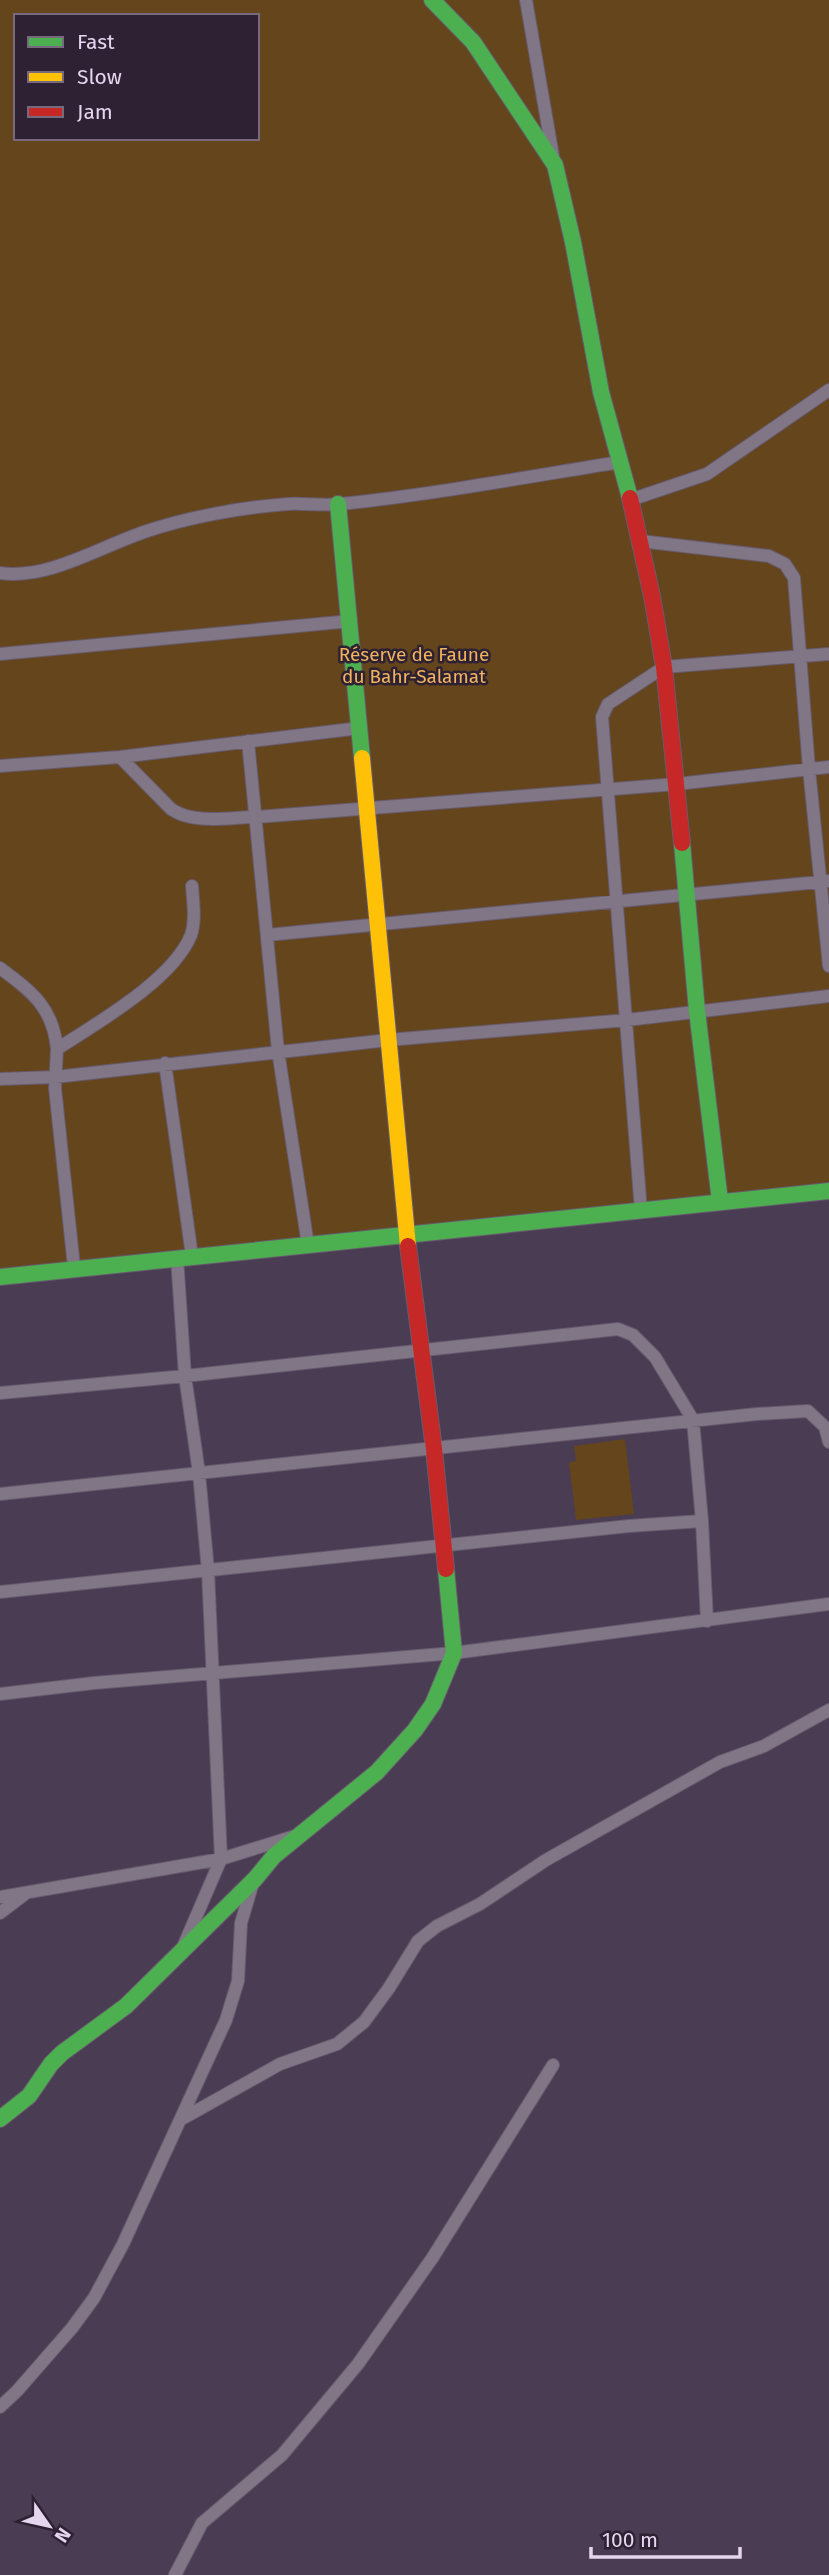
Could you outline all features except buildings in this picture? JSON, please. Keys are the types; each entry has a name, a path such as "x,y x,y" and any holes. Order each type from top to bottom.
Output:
{"street":[{"path":"432,0 473,42 555,165"},
{"path":"526,0 555,165 573,242 601,392 640,541 664,667 688,895 697,1011 720,1201"},
{"path":"630,500 707,474 829,390"},
{"path":"0,573 51,569 148,530 241,509 289,504 338,504 462,488 620,462"},
{"path":"0,2119 29,2096 62,2053 126,2006 255,1879 274,1856 377,1772 415,1730 433,1704 454,1653 445,1545 407,1234 338,504"},
{"path":"640,541 769,556 785,564 794,578 809,769 825,881 829,966"},
{"path":"0,654 351,621"},
{"path":"641,1211 603,710 664,667 829,654"},
{"path":"0,766 120,757 360,728"},
{"path":"248,741 278,1051 308,1245"},
{"path":"120,757 180,815 192,818 257,817 677,784 829,767"},
{"path":"267,934 825,881"},
{"path":"57,1049 123,1006 163,973 184,948 192,932 192,886"},
{"path":"0,968 24,987 47,1011 55,1028 55,1077 74,1267"},
{"path":"0,1079 55,1077 388,1040 627,1020 829,996"},
{"path":"165,1063 184,1256 185,1376 199,1473 208,1571 221,1859 182,1951"},
{"path":"0,1277 74,1267 829,1191"},
{"path":"0,1393 185,1376 618,1329 633,1335 654,1357 692,1420 702,1521 707,1621"},
{"path":"0,1494 434,1449 548,1434 808,1411 825,1427 829,1442"},
{"path":"0,1592 629,1526 702,1521"},
{"path":"0,1694 454,1653 829,1604"},
{"path":"180,2120 280,2064 337,2043 364,2022 418,1941 437,1926 480,1904 546,1860 720,1762 764,1746 829,1710"},
{"path":"0,1897 221,1859 296,1836"},
{"path":"0,2407 72,2328 94,2298 123,2244 233,2000 238,1980 241,1923 255,1879"},
{"path":"0,1913 28,1892"},
{"path":"175,2575 202,2523 282,2455 358,2364 433,2257 553,2065"}],"green space":[{"name":"Réserve de Faune du Bahr-Salamat","path":"0,0 829,0 829,1191 0,1277"},
{"path":"625,1439 634,1514 576,1520 569,1462 576,1461 574,1446"}],"traffic: fast":[{"path":"432,0 473,42 555,165 573,242 601,392 630,498"},
{"path":"338,504 362,758"},
{"path":"682,843 697,1011 720,1201"},
{"path":"0,1277 829,1191"},
{"path":"0,2119 29,2096 62,2053 126,2006 255,1879 274,1856 377,1772 415,1730 433,1704 454,1653 446,1569"}],"traffic: slow":[{"path":"362,758 408,1246"}],"traffic: jam":[{"path":"630,498 652,596 664,667 682,843"},
{"path":"408,1246 434,1449 446,1569"}]}
